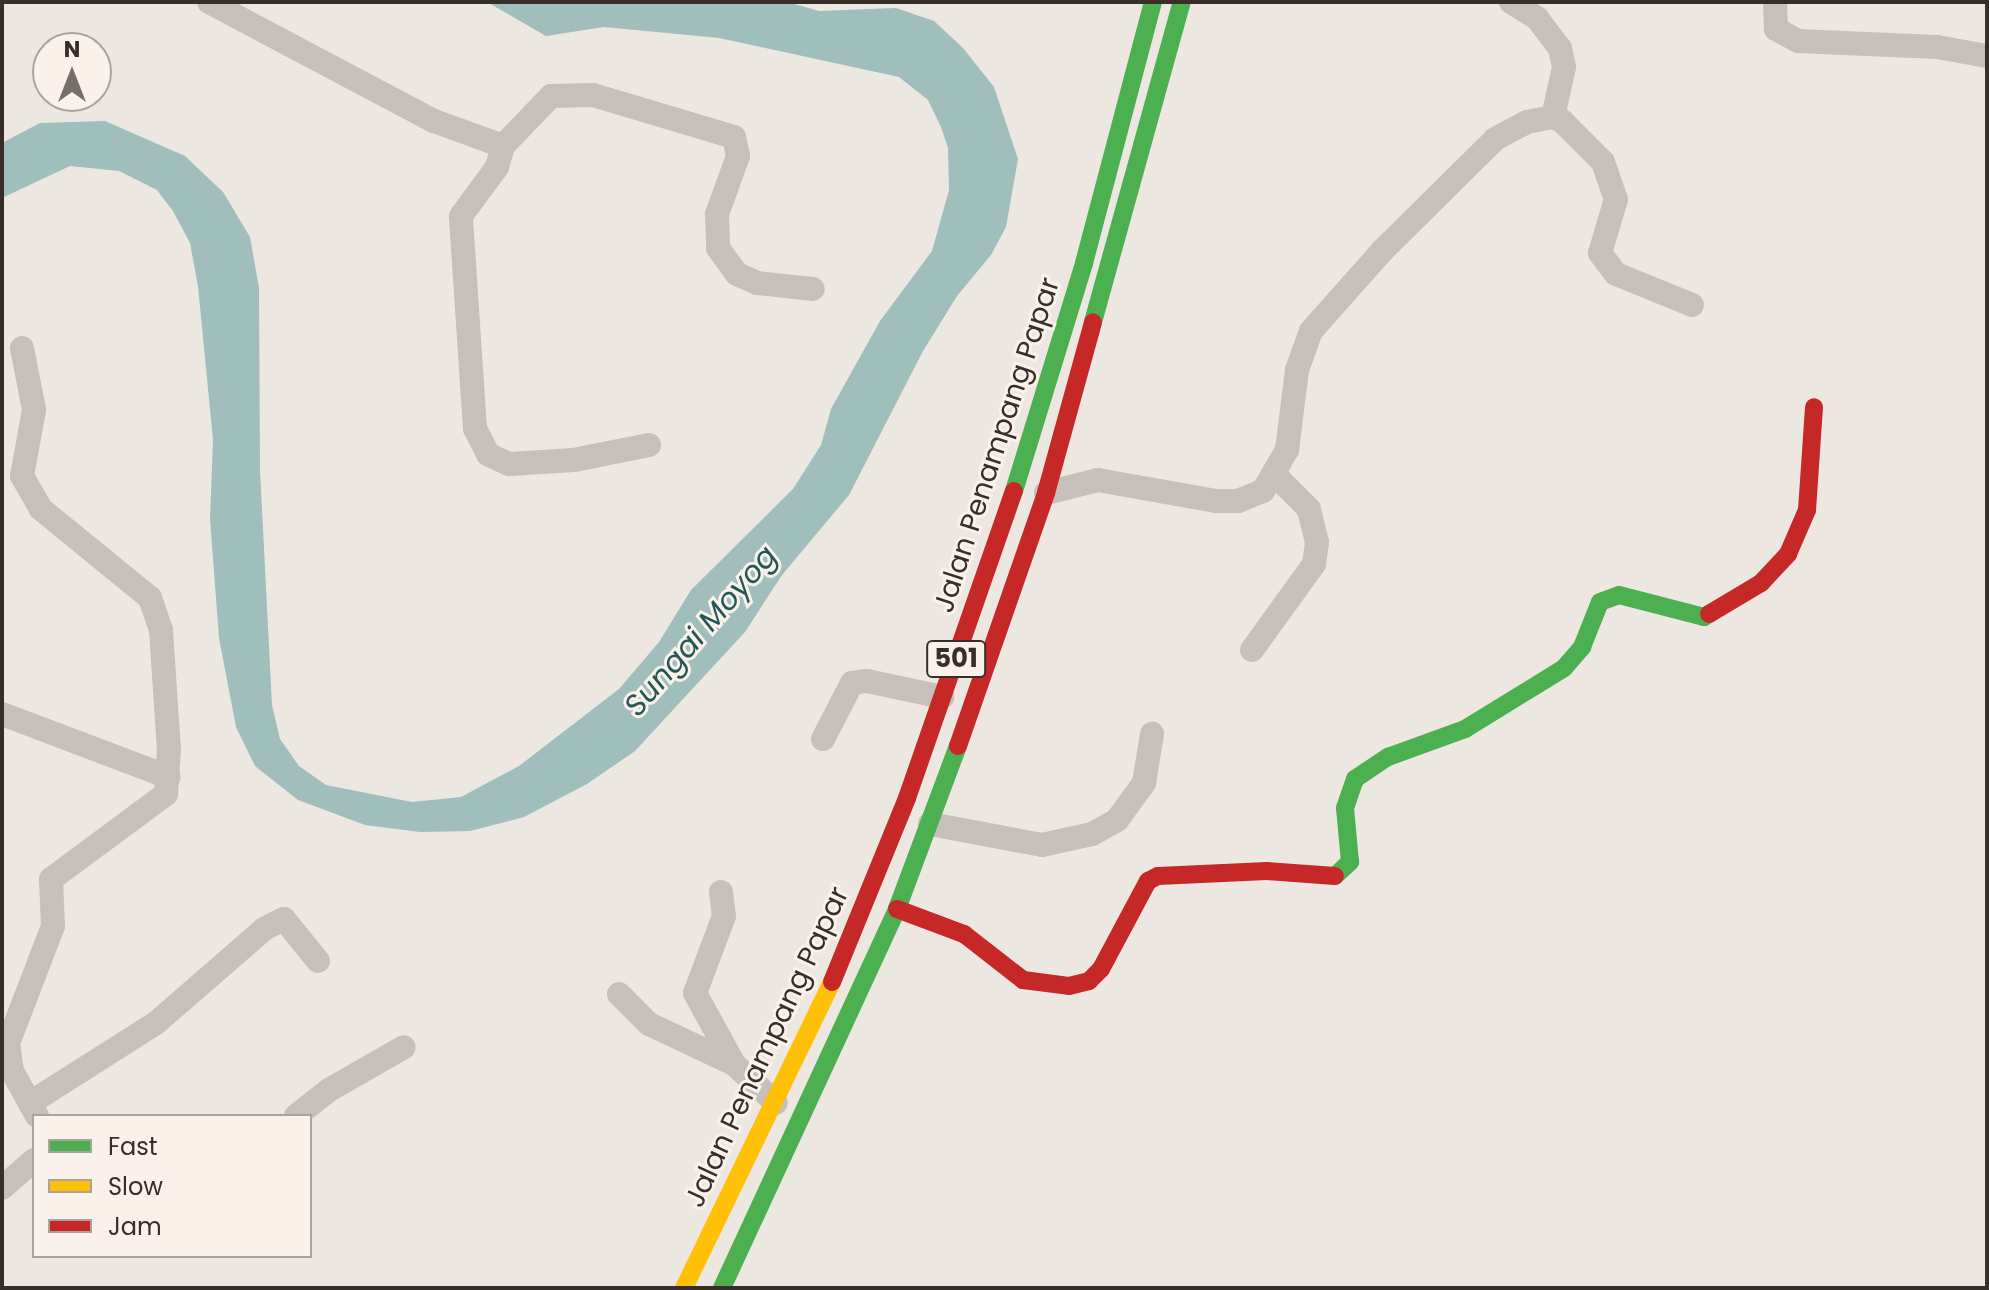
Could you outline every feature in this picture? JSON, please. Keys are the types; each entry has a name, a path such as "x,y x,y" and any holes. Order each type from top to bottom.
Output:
{"main road":[{"name":"Jalan Penampang Papar","path":"684,1288 776,1103 839,966 990,568 1084,263 1153,2"},
{"name":"Jalan Penampang Papar","path":"722,1288 897,909 930,824 1046,493 1182,2"},
{"path":"897,909 964,934 1023,980 1069,986 1089,981 1101,969 1148,881 1158,876 1267,871 1340,876 1350,862 1345,808 1355,779 1388,757 1465,729 1564,668 1582,647 1600,602 1619,595 1704,617 1761,583 1788,554 1807,510 1814,407"}],"street":[{"path":"209,2 434,121 503,146"},
{"path":"1511,2 1537,18 1560,48 1564,67 1553,117"},
{"path":"1775,2 1776,29 1798,41 1937,47 1987,56"},
{"path":"649,445 574,460 509,464 497,461 480,444 471,410 461,216 497,167 503,146 551,96 562,93 593,95 734,137 738,156 717,214 718,248 737,274 757,283 813,289"},
{"path":"1046,493 1098,480 1238,501 1263,491 1287,450 1297,370 1320,318 1495,139 1527,122 1553,117"},
{"path":"1553,117 1591,148 1615,188 1616,199 1601,244 1607,265 1626,281 1692,305"},
{"path":"22,348 34,410 22,476 30,492 65,530 140,587 158,614 169,777 166,794 51,879 53,926 8,1043 12,1071 34,1109 156,1023 264,929 284,919 318,961"},
{"path":"1252,650 1314,564 1317,542 1309,509 1275,475"},
{"path":"823,739 852,683 867,681 942,697"},
{"path":"2,714 169,777"},
{"path":"930,824 1042,845 1092,834 1117,820 1144,783 1152,734"},
{"path":"721,892 724,916 695,993 734,1064"},
{"path":"619,994 649,1024 734,1064 776,1103"},
{"path":"299,1114 329,1090 404,1047"},
{"path":"2,1188 32,1162"}],"water":[{"name":"Sungai Moyog","path":"487,2 787,2 819,11 896,8 934,21 963,48 994,87 1018,159 1006,227 991,255 957,296 923,351 849,495 782,575 745,632 635,751 587,784 524,817 470,831 420,832 365,825 298,800 255,766 236,727 219,638 210,519 213,440 198,286 190,243 173,211 157,190 119,171 70,166 2,198 2,143 40,123 105,121 185,156 223,192 250,237 259,288 260,470 272,705 280,739 299,766 326,785 412,802 461,797 519,766 619,689 659,642 691,590 793,489 821,445 831,409 880,321 932,251 949,190 948,148 941,127 928,100 899,77 719,38 604,27 546,36"}],"traffic: fast":[{"path":"1014,491 1084,263 1153,2"},
{"path":"1093,322 1182,2"},
{"path":"1335,876 1350,862 1345,808 1355,779 1388,757 1465,729 1564,668 1582,647 1600,602 1619,595 1704,617 1709,614"},
{"path":"722,1288 897,909 958,746"}],"traffic: slow":[{"path":"684,1288 832,982"}],"traffic: jam":[{"path":"958,746 1046,493 1093,322"},
{"path":"1709,614 1761,583 1788,554 1807,510 1814,407"},
{"path":"832,982 907,798 1014,491"},
{"path":"897,909 964,934 1023,980 1069,986 1089,981 1101,969 1148,881 1158,876 1267,871 1335,876"}]}
